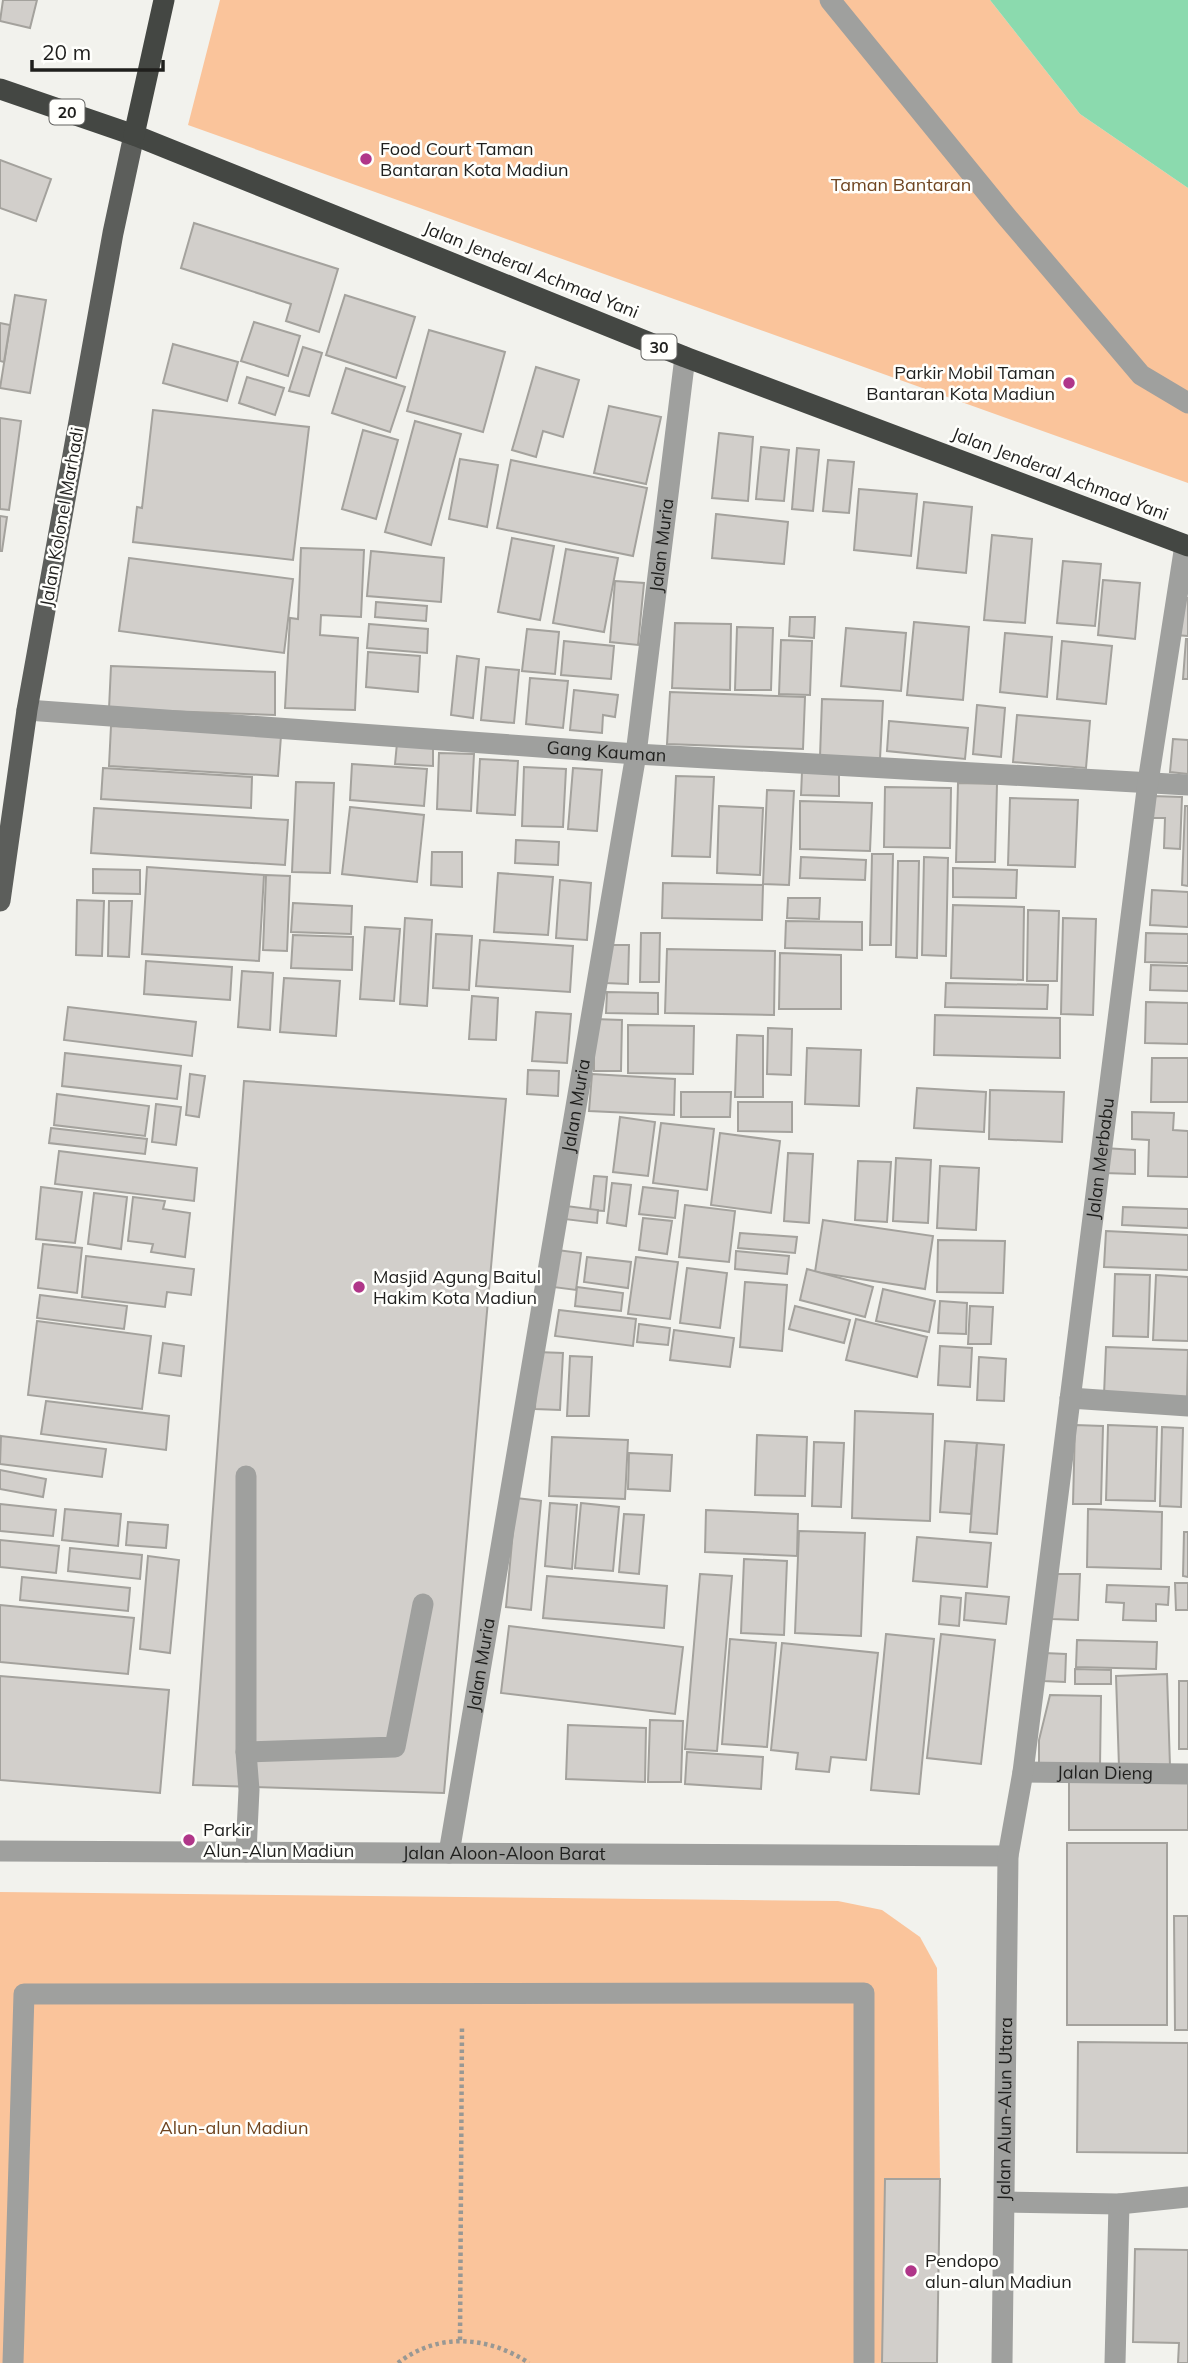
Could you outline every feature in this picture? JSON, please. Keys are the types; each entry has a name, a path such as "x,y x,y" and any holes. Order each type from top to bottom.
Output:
{"highway":[{"path":"134,135 164,0"},
{"name":"20","path":"0,89 134,135"},
{"name":"Jalan Jenderal Achmad Yani","path":"134,135 685,357 1187,546"}],"main road":[{"name":"Jalan Kolonel Marhadi","path":"0,901 27,710 113,233 134,135"}],"street":[{"path":"830,0 1006,216 1141,375 1188,403"},
{"name":"Jalan Muria","path":"449,1853 636,754 685,357"},
{"name":"Jalan Merbabu","path":"1023,1772 1148,782 1187,546"},
{"name":"Gang Kauman","path":"27,710 636,754 1188,785"},
{"path":"1070,1398 1188,1406"},
{"path":"246,1476 246,1752 249,1790 246,1852"},
{"path":"246,1752 395,1747 423,1604"},
{"name":"Jalan Dieng","path":"1023,1772 1188,1774"},
{"name":"Jalan Alun-Alun Utara","path":"1002,2363 1007,1856 1023,1772"},
{"name":"Jalan Aloon-Aloon Barat","path":"0,1851 1007,1856"},
{"path":"13,2363 24,1994 462,1993 864,1993 864,2363"},
{"path":"1005,2202 1119,2204 1188,2197"},
{"path":"1115,2363 1119,2204"}],"path":[{"path":"460,2340 462,1993"},
{"path":"398,2363 408,2355 433,2344 460,2340 486,2343 511,2352 528,2363"}],"green space":[{"name":"Taman Bantaran","path":"220,0 990,0 1080,114 1188,188 1188,483 188,125"},
{"name":"Alun-alun Madiun","path":"0,1892 838,1901 882,1910 920,1937 937,1968 940,2179 937,2363 0,2363"}],"shaded area":[{"path":"990,0 1188,0 1188,188 1080,114"}],"building":[{"path":"3,0 37,0 30,28 0,21"},
{"path":"0,160 51,179 36,221 0,208"},
{"path":"194,223 338,269 319,332 286,321 291,304 181,268"},
{"path":"15,295 46,300 30,393 0,388"},
{"path":"345,295 415,317 396,378 326,355"},
{"path":"254,322 300,336 288,376 241,361"},
{"path":"0,323 10,325 4,362 0,361"},
{"path":"429,330 505,352 483,432 407,411"},
{"path":"173,344 238,362 227,401 163,383"},
{"path":"303,347 322,353 309,396 289,391"},
{"path":"536,367 579,380 563,437 543,431 536,457 512,450"},
{"path":"346,368 405,387 390,432 332,413"},
{"path":"247,377 284,388 275,415 239,403"},
{"path":"609,406 661,417 646,484 594,473"},
{"path":"153,410 309,427 293,560 133,542 137,507 142,508"},
{"path":"0,418 21,421 9,510 0,509"},
{"path":"415,421 461,434 431,545 385,532"},
{"path":"363,430 398,440 376,519 342,509"},
{"path":"719,433 753,437 748,501 712,498"},
{"path":"761,447 789,450 784,501 756,499"},
{"path":"797,448 819,450 813,511 792,509"},
{"path":"460,459 498,465 487,527 449,519"},
{"path":"511,460 647,488 633,556 497,528"},
{"path":"828,460 854,462 849,513 823,511"},
{"path":"859,489 917,494 911,556 854,550"},
{"path":"924,502 972,507 966,573 917,568"},
{"path":"716,514 788,522 784,564 712,558"},
{"path":"0,516 7,517 2,551 0,551"},
{"path":"992,535 1032,539 1025,623 984,620"},
{"path":"512,538 554,546 540,620 498,612"},
{"path":"301,548 364,550 361,617 321,615 320,635 358,638 355,710 285,708 290,618 298,619"},
{"path":"566,549 618,558 604,632 553,623"},
{"path":"371,551 444,558 441,602 367,596"},
{"path":"129,558 293,579 284,653 119,631"},
{"path":"1063,561 1101,564 1095,626 1057,623"},
{"path":"1103,580 1140,583 1135,639 1098,635"},
{"path":"615,581 644,583 638,645 610,642"},
{"path":"1178,597 1188,598 1188,636 1175,635"},
{"path":"376,602 427,606 426,621 375,617"},
{"path":"790,617 815,617 814,638 789,636"},
{"path":"914,622 969,627 963,700 907,695"},
{"path":"675,623 731,624 730,690 672,688"},
{"path":"369,624 428,629 427,653 367,648"},
{"path":"737,627 773,628 771,690 735,690"},
{"path":"846,628 906,633 901,691 841,686"},
{"path":"527,629 559,632 555,674 522,671"},
{"path":"1005,633 1052,637 1047,697 1000,692"},
{"path":"1186,639 1188,679 1183,679"},
{"path":"781,640 812,641 810,695 779,694"},
{"path":"564,641 614,646 611,679 561,675"},
{"path":"1062,641 1112,646 1106,704 1057,699"},
{"path":"368,652 420,656 418,692 366,687"},
{"path":"457,656 479,659 473,718 451,715"},
{"path":"111,666 275,672 275,715 109,709"},
{"path":"486,667 519,670 514,723 481,720"},
{"path":"530,678 568,681 563,728 526,724"},
{"path":"574,690 618,695 615,717 603,715 602,733 570,730"},
{"path":"670,692 805,697 803,749 667,744"},
{"path":"822,699 883,701 880,759 820,757"},
{"path":"977,705 1005,708 1001,757 973,754"},
{"path":"1017,715 1090,721 1086,768 1013,762"},
{"path":"889,721 968,728 965,759 887,751"},
{"path":"111,726 281,736 278,776 109,766"},
{"path":"1173,739 1188,740 1188,774 1170,772"},
{"path":"397,743 433,745 433,766 395,764"},
{"path":"439,753 474,754 471,811 437,809"},
{"path":"480,759 518,761 515,815 477,813"},
{"path":"352,764 427,769 424,806 350,800"},
{"path":"524,767 566,769 563,827 522,826"},
{"path":"103,768 252,777 251,808 101,799"},
{"path":"573,768 602,770 597,831 568,829"},
{"path":"802,772 839,774 839,796 801,795"},
{"path":"676,776 714,777 710,857 672,856"},
{"path":"296,782 334,783 330,873 292,872"},
{"path":"958,783 997,784 995,862 956,862"},
{"path":"885,787 951,788 950,848 884,847"},
{"path":"767,790 794,791 789,885 763,884"},
{"path":"1152,796 1182,797 1180,849 1164,848 1165,818 1151,818"},
{"path":"1010,798 1078,800 1075,867 1008,865"},
{"path":"800,801 872,803 870,851 800,849"},
{"path":"719,806 763,808 760,875 717,873"},
{"path":"1185,806 1188,806 1188,886 1182,885"},
{"path":"350,807 424,815 417,882 342,874"},
{"path":"94,808 288,820 285,865 91,853"},
{"path":"516,840 559,842 558,865 515,863"},
{"path":"432,852 462,852 462,887 431,885"},
{"path":"872,854 893,854 891,945 870,945"},
{"path":"801,857 866,860 865,880 800,878"},
{"path":"924,857 948,858 946,956 922,955"},
{"path":"898,861 919,861 917,958 896,957"},
{"path":"147,867 264,875 259,961 142,954"},
{"path":"953,868 1017,870 1016,898 953,897"},
{"path":"93,869 140,870 140,894 93,893"},
{"path":"498,873 553,877 548,935 494,932"},
{"path":"266,875 290,876 287,951 263,950"},
{"path":"560,880 591,883 587,940 556,938"},
{"path":"663,883 763,885 762,920 662,918"},
{"path":"1152,890 1188,892 1188,927 1150,925"},
{"path":"788,898 820,898 819,919 787,918"},
{"path":"77,900 104,901 102,956 76,955"},
{"path":"109,901 132,901 129,957 108,956"},
{"path":"293,903 352,906 351,934 291,932"},
{"path":"953,905 1024,907 1023,980 951,978"},
{"path":"1028,910 1059,911 1057,981 1027,981"},
{"path":"405,918 432,920 427,1006 400,1004"},
{"path":"1063,918 1096,919 1093,1015 1061,1014"},
{"path":"786,921 862,922 862,950 785,948"},
{"path":"365,927 400,929 394,1001 360,999"},
{"path":"641,933 660,933 659,982 640,982"},
{"path":"1146,933 1188,934 1188,963 1145,962"},
{"path":"436,934 472,936 469,990 433,988"},
{"path":"293,935 353,937 352,970 291,968"},
{"path":"480,940 573,946 570,992 476,986"},
{"path":"607,945 629,945 628,984 606,983"},
{"path":"667,949 775,951 774,1015 665,1013"},
{"path":"780,953 841,955 841,1009 779,1009"},
{"path":"146,961 232,967 230,1000 144,994"},
{"path":"1151,965 1188,966 1188,991 1150,990"},
{"path":"242,971 273,973 270,1030 238,1027"},
{"path":"284,978 340,981 336,1036 280,1032"},
{"path":"946,983 1048,985 1047,1009 945,1007"},
{"path":"607,992 658,993 658,1014 606,1013"},
{"path":"472,996 498,998 496,1040 469,1039"},
{"path":"1146,1002 1188,1003 1188,1044 1145,1043"},
{"path":"68,1007 196,1022 192,1056 64,1040"},
{"path":"536,1012 571,1014 567,1063 532,1061"},
{"path":"935,1015 1060,1018 1060,1058 934,1055"},
{"path":"594,1019 622,1020 621,1071 594,1071"},
{"path":"628,1025 694,1026 693,1074 628,1073"},
{"path":"768,1028 792,1029 791,1075 767,1074"},
{"path":"737,1035 763,1036 763,1097 735,1097"},
{"path":"807,1048 861,1050 859,1106 805,1104"},
{"path":"65,1053 181,1066 177,1099 62,1086"},
{"path":"1152,1058 1188,1058 1188,1102 1151,1102"},
{"path":"528,1070 559,1071 558,1096 527,1094"},
{"path":"190,1074 205,1076 199,1117 186,1115"},
{"path":"592,1074 675,1079 674,1115 589,1111"},
{"name":"Masjid Agung Baitul Hakim Kota Madiun","path":"244,1081 506,1099 444,1793 193,1785"},
{"path":"917,1088 986,1092 984,1132 914,1128"},
{"path":"990,1090 1064,1092 1062,1142 989,1139"},
{"path":"681,1092 731,1092 730,1117 681,1117"},
{"path":"57,1094 149,1106 145,1136 54,1125"},
{"path":"738,1102 792,1102 792,1132 738,1131"},
{"path":"156,1104 181,1107 176,1145 152,1142"},
{"path":"1132,1112 1174,1113 1173,1130 1188,1131 1188,1177 1148,1176 1149,1140 1132,1139"},
{"path":"620,1117 655,1122 648,1176 613,1172"},
{"path":"661,1123 714,1129 707,1190 653,1183"},
{"path":"51,1128 147,1139 145,1154 49,1143"},
{"path":"720,1133 780,1141 771,1213 711,1205"},
{"path":"1104,1148 1135,1150 1135,1174 1104,1173"},
{"path":"59,1151 197,1168 194,1201 55,1184"},
{"path":"788,1153 813,1154 809,1223 784,1221"},
{"path":"896,1158 931,1160 928,1223 893,1221"},
{"path":"858,1161 891,1162 887,1222 855,1220"},
{"path":"940,1166 979,1168 976,1230 937,1228"},
{"path":"594,1176 607,1177 604,1211 590,1210"},
{"path":"612,1183 631,1185 626,1226 607,1223"},
{"path":"41,1187 82,1192 75,1243 36,1239"},
{"path":"643,1187 678,1191 675,1218 639,1214"},
{"path":"94,1193 127,1197 121,1249 88,1244"},
{"path":"133,1197 165,1201 163,1209 190,1213 185,1257 151,1252 153,1244 128,1241"},
{"path":"685,1205 735,1211 729,1262 679,1257"},
{"path":"566,1206 598,1210 597,1223 564,1219"},
{"path":"1123,1207 1188,1209 1188,1228 1122,1225"},
{"path":"643,1218 672,1221 667,1254 639,1250"},
{"path":"823,1220 933,1236 925,1289 815,1272"},
{"path":"1106,1231 1188,1235 1188,1270 1104,1267"},
{"path":"740,1233 797,1237 795,1253 738,1248"},
{"path":"938,1240 1005,1241 1003,1293 937,1292"},
{"path":"43,1244 82,1248 77,1293 38,1288"},
{"path":"557,1250 581,1253 576,1290 553,1287"},
{"path":"736,1251 789,1256 787,1274 735,1269"},
{"path":"86,1256 194,1269 191,1295 167,1292 165,1307 82,1297"},
{"path":"587,1257 631,1262 628,1288 584,1282"},
{"path":"636,1257 678,1262 670,1319 628,1314"},
{"path":"687,1268 727,1273 720,1328 680,1323"},
{"path":"807,1269 873,1287 865,1317 800,1300"},
{"path":"1115,1274 1150,1275 1148,1337 1113,1336"},
{"path":"1156,1275 1188,1277 1188,1341 1153,1340"},
{"path":"745,1282 787,1285 782,1351 740,1347"},
{"path":"577,1287 623,1293 621,1311 575,1306"},
{"path":"883,1289 935,1301 929,1332 876,1321"},
{"path":"40,1295 127,1306 124,1329 37,1318"},
{"path":"940,1301 967,1303 966,1334 938,1333"},
{"path":"795,1306 850,1320 844,1343 789,1329"},
{"path":"970,1306 993,1307 991,1344 968,1344"},
{"path":"559,1310 636,1319 633,1346 555,1336"},
{"path":"856,1319 927,1337 917,1377 846,1360"},
{"path":"37,1321 151,1336 142,1409 28,1395"},
{"path":"639,1324 670,1328 668,1345 637,1342"},
{"path":"674,1330 734,1338 730,1367 670,1360"},
{"path":"163,1343 184,1346 181,1376 159,1373"},
{"path":"940,1346 972,1348 970,1387 938,1385"},
{"path":"1106,1347 1188,1350 1187,1398 1104,1395"},
{"path":"537,1352 563,1353 560,1410 535,1409"},
{"path":"570,1356 592,1357 589,1416 567,1416"},
{"path":"979,1357 1006,1359 1004,1401 977,1400"},
{"path":"46,1401 169,1416 166,1450 41,1434"},
{"path":"855,1411 933,1414 930,1521 852,1518"},
{"path":"1075,1425 1103,1426 1101,1504 1073,1504"},
{"path":"1108,1425 1157,1427 1155,1501 1106,1500"},
{"path":"1162,1427 1183,1428 1181,1507 1160,1506"},
{"path":"757,1435 807,1437 805,1496 755,1495"},
{"path":"1,1436 106,1449 102,1477 0,1464"},
{"path":"552,1437 628,1440 625,1499 549,1496"},
{"path":"945,1441 977,1443 971,1514 940,1512"},
{"path":"814,1442 844,1443 841,1507 812,1506"},
{"path":"977,1443 1004,1445 997,1534 970,1532"},
{"path":"629,1453 672,1455 670,1491 628,1489"},
{"path":"0,1470 46,1479 43,1497 0,1489"},
{"path":"516,1498 541,1501 531,1610 506,1607"},
{"path":"550,1503 577,1505 572,1569 545,1566"},
{"path":"581,1503 619,1507 613,1571 575,1568"},
{"path":"0,1504 56,1510 53,1536 0,1531"},
{"path":"65,1509 121,1514 118,1546 62,1540"},
{"path":"1088,1509 1162,1512 1161,1569 1087,1567"},
{"path":"706,1510 798,1514 797,1556 705,1552"},
{"path":"624,1514 644,1515 639,1574 619,1572"},
{"path":"128,1522 168,1525 166,1548 126,1545"},
{"path":"799,1531 865,1533 861,1636 795,1633"},
{"path":"1184,1532 1188,1532 1188,1577 1183,1576"},
{"path":"917,1537 991,1543 987,1587 913,1581"},
{"path":"0,1540 59,1546 56,1573 0,1567"},
{"path":"70,1548 142,1555 140,1579 68,1571"},
{"path":"148,1556 179,1560 170,1653 140,1649"},
{"path":"744,1559 787,1561 784,1635 741,1633"},
{"path":"700,1574 732,1576 717,1751 685,1749"},
{"path":"1053,1574 1080,1574 1078,1620 1052,1619"},
{"path":"547,1576 667,1586 664,1628 543,1618"},
{"path":"22,1577 130,1588 128,1611 20,1600"},
{"path":"1175,1583 1188,1583 1188,1610 1176,1610"},
{"path":"1107,1585 1169,1587 1168,1605 1156,1604 1156,1621 1123,1620 1124,1603 1106,1602"},
{"path":"966,1593 1009,1597 1006,1624 964,1620"},
{"path":"941,1596 961,1598 959,1626 939,1624"},
{"path":"0,1605 134,1618 128,1674 0,1662"},
{"path":"509,1626 683,1647 675,1714 501,1693"},
{"path":"886,1634 934,1639 919,1794 871,1790"},
{"path":"941,1634 995,1640 981,1764 927,1758"},
{"path":"730,1639 776,1643 767,1747 722,1744"},
{"path":"1077,1640 1157,1642 1156,1669 1076,1667"},
{"path":"782,1643 878,1653 866,1760 831,1757 829,1772 796,1769 798,1753 771,1750"},
{"path":"1044,1653 1066,1654 1065,1682 1043,1681"},
{"path":"1075,1669 1111,1670 1111,1684 1075,1684"},
{"path":"1167,1674 1170,1766 1119,1767 1116,1676"},
{"path":"0,1676 169,1690 160,1793 0,1780"},
{"path":"1179,1681 1188,1681 1188,1749 1179,1749"},
{"path":"1050,1695 1101,1696 1100,1766 1039,1764 1039,1740"},
{"path":"650,1720 683,1721 681,1782 648,1782"},
{"path":"568,1725 646,1728 645,1782 566,1779"},
{"path":"687,1752 763,1757 761,1789 685,1784"},
{"path":"1069,1781 1188,1781 1188,1830 1069,1830"},
{"path":"1067,1843 1167,1843 1167,2025 1067,2025"},
{"path":"1174,1916 1188,1916 1188,2030 1175,2030"},
{"path":"1078,2042 1188,2043 1188,2153 1077,2152"},
{"name":"Pendopo alun-alun Madiun","path":"885,2179 940,2179 937,2363 882,2363"},
{"path":"1135,2249 1188,2250 1188,2363 1178,2363 1179,2343 1133,2342"}],"place":[{"name":"Food Court Taman Bantaran Kota Madiun","path":"366,159"},
{"name":"Parkir Mobil Taman Bantaran Kota Madiun","path":"1069,383"},
{"name":"Masjid Agung Baitul Hakim Kota Madiun","path":"359,1287"},
{"name":"Parkir Alun-Alun Madiun","path":"189,1840"},
{"name":"Pendopo alun-alun Madiun","path":"911,2271"}]}
